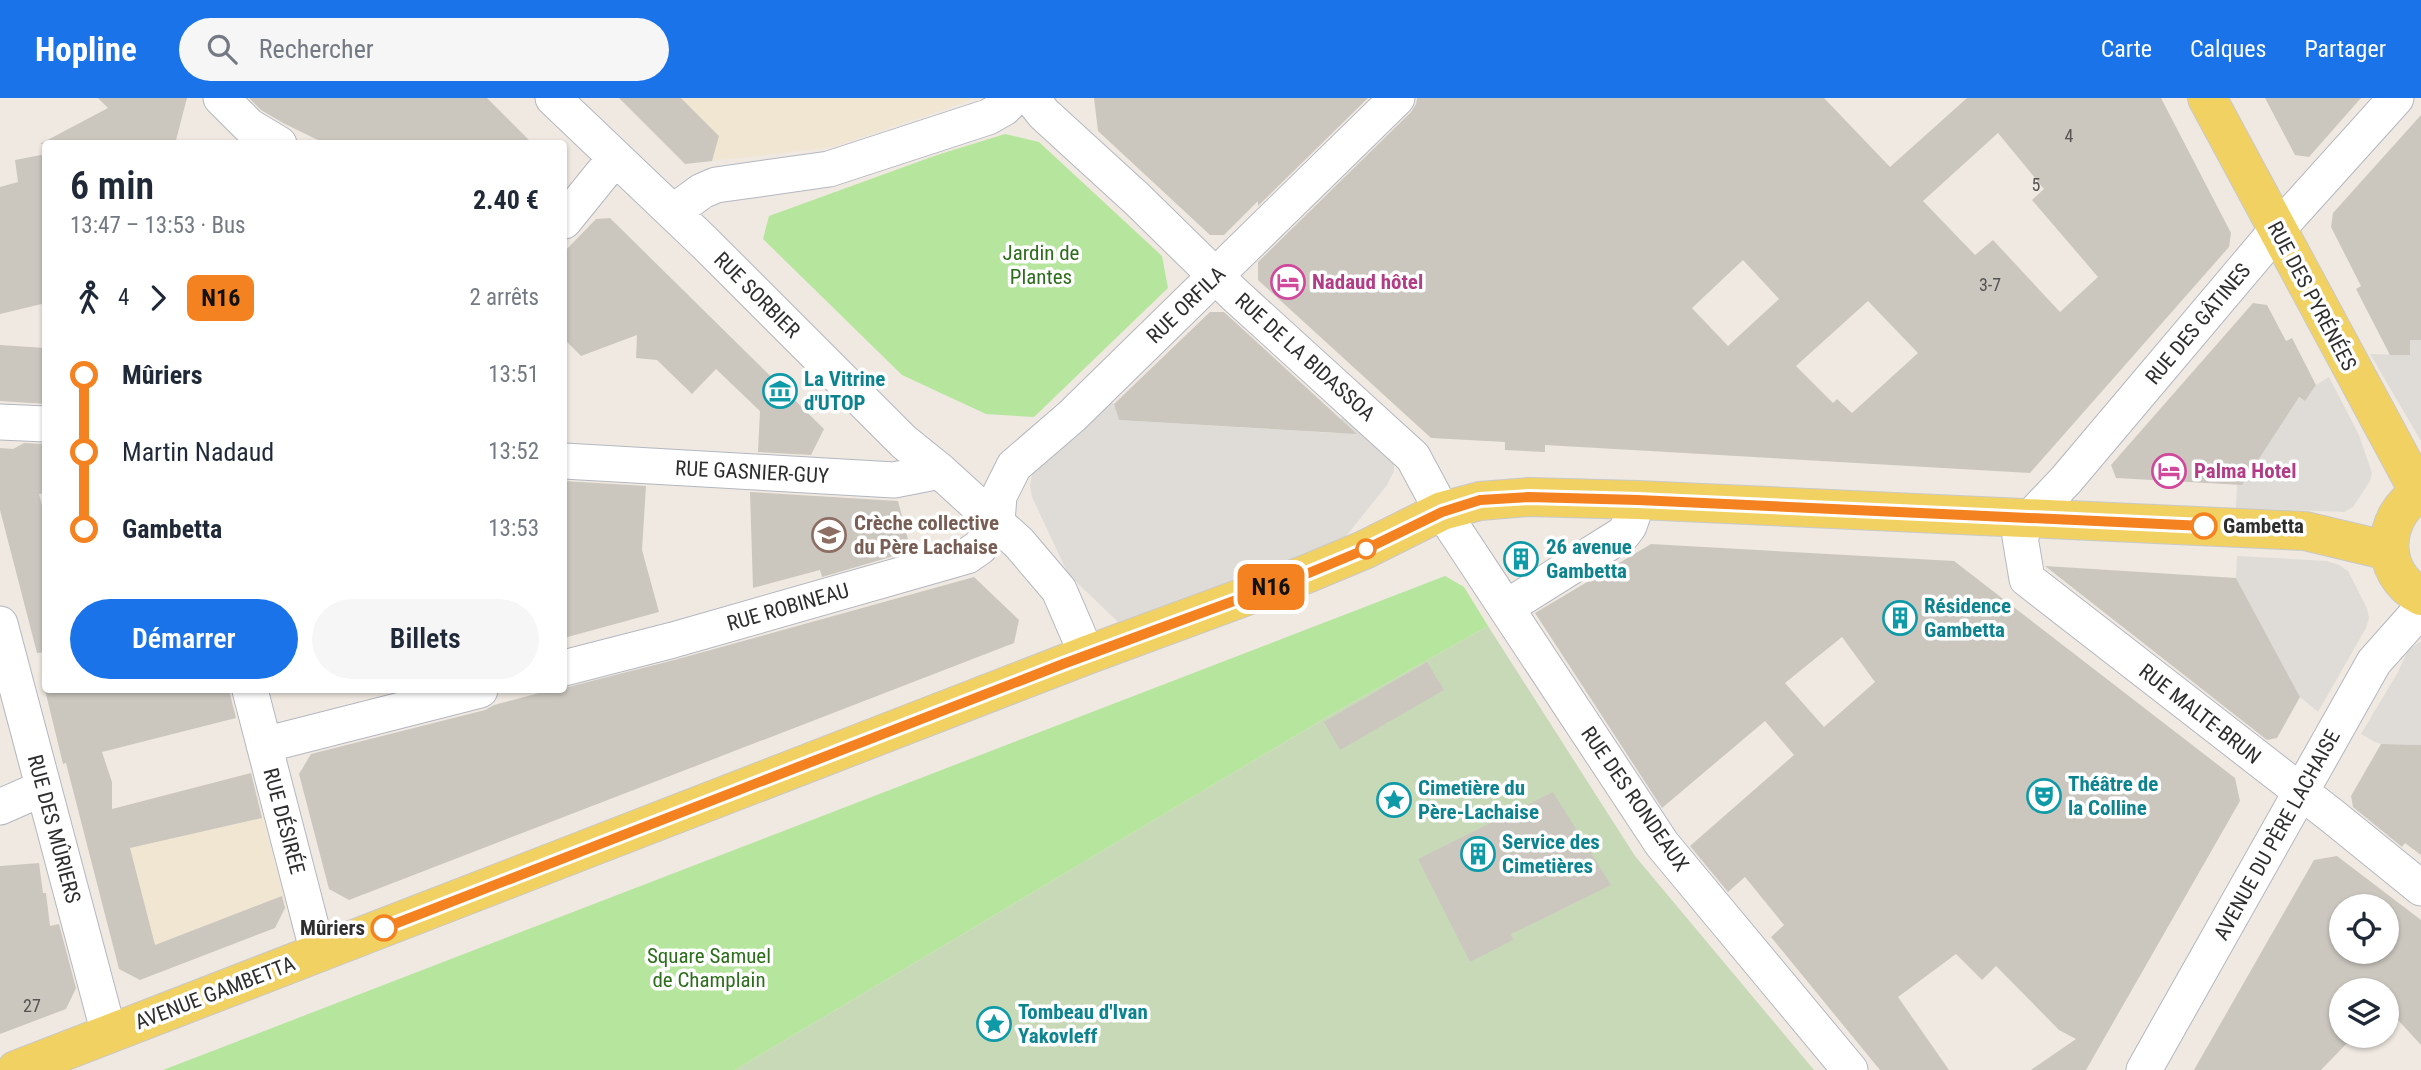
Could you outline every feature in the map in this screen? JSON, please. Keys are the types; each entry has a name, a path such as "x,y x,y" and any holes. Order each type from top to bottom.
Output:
{"main road":[{"name":"RUE DES PYRÉNÉES","path":"2207,98 2420,492"},
{"path":"2420,492 2406,502 2395,517 2389,533 2389,551 2393,567 2402,581 2421,596"},
{"name":"AVENUE GAMBETTA","path":"16,1070 1087,655 1304,575 1364,550 1442,512 1480,500 1529,497 1638,500 2311,531 2389,551"}],"street":[{"path":"221,98 249,126 272,140"},
{"name":"RUE SORBIER","path":"553,98 673,212 904,442 1019,543 1059,590 1087,655"},
{"path":"673,212 702,191 716,185 829,169 988,117 1004,108 1014,98"},
{"name":"RUE DE LA BIDASSOA","path":"1031,98 1044,114 1413,457 1442,512"},
{"name":"RUE ORFILA","path":"998,522 999,496 1014,466 1072,416 1397,98"},
{"name":"RUE DES GÂTINES","path":"2029,519 2066,480 2277,230 2396,98"},
{"path":"567,213 578,184 615,158"},
{"path":"0,422 42,424"},
{"name":"RUE GASNIER-GUY","path":"567,461 894,480 940,471"},
{"path":"1507,607 1623,534 1629,526 1638,500"},
{"name":"RUE DES RONDEAUX","path":"1442,512 1662,844 1850,1070"},
{"name":"RUE MALTE-BRUN","path":"2029,519 2020,537 2027,579 2421,888"},
{"name":"RUE ROBINEAU","path":"567,667 673,640 967,556 980,547 998,522"},
{"name":"AVENUE DU PÈRE LACHAISE","path":"2144,1070 2374,662 2421,609"},
{"name":"RUE DES MÛRIERS","path":"0,624 109,1034"},
{"name":"RUE DÉSIRÉE","path":"251,693 318,953"},
{"path":"264,745 468,693"},
{"path":"0,807 43,788"}],"shaded area":[{"path":"619,98 970,98 969,101 833,147 685,164"},
{"path":"2410,340 2421,340 2421,441 2370,354 2410,355"},
{"path":"2329,377 2359,435 2372,473 2370,481 2353,507 2344,512 2236,508 2237,485 2298,397 2305,401 2316,385"},
{"path":"1108,399 1114,404 1120,420 1335,433 1346,414 1394,462 1394,471 1387,485 1343,540 1123,624 1068,574 1032,497 1030,486 1032,475 1039,466"},
{"path":"2237,556 2327,561 2348,571 2367,608 2369,618 2366,628 2318,712 2300,697 2236,578"},
{"path":"2421,641 2421,745 2381,744 2373,741 2361,734 2408,650"},
{"path":"251,773 286,907 275,928 119,969 80,818"}],"green space":[{"name":"Jardin de Plantes","path":"1005,134 1039,142 1162,256 1168,288 1034,417 986,414 902,375 763,239 769,216 937,155"},
{"name":"Square Samuel de Champlain","path":"1445,576 1464,587 1488,626 1332,714 735,1070 163,1070"},
{"name":"Cimetière du Père-Lachaise","path":"1488,626 1635,856 1814,1070 735,1070 1332,714"}],"building":[{"path":"98,98 187,98 176,140 48,140 108,108"},
{"path":"249,98 487,98 529,140 318,140 261,110"},
{"path":"619,98 681,98 719,136 712,161 685,164"},
{"path":"1094,98 1368,98 1258,206 1258,201 1224,235 1210,235 1098,131"},
{"path":"1417,98 1824,98 1890,167 1967,98 2161,98 2231,233 2229,247 2030,473 1545,445 1545,452 1505,450 1505,442 1431,438 1258,280 1258,262 1411,112","holes":["1998,133 2044,189 2032,200 2098,277 2060,312 1993,240 1975,255 1923,201","1743,260 1779,299 1728,346 1692,308","1868,301 1918,353 1852,413 1837,399 1833,403 1796,366"]},
{"path":"2265,98 2361,98 2309,157 2295,155"},
{"path":"2421,115 2421,340 2410,340 2410,355 2390,355 2356,289 2361,286 2331,227 2333,213"},
{"path":"42,155 42,304 0,314 0,187 18,182 15,160"},
{"path":"610,218 824,429 811,455 758,452 760,411 716,369 692,394 657,360 636,358 637,335 581,356 567,342 567,249 596,219"},
{"path":"2253,303 2267,305 2286,341 2292,338 2316,385 2305,401 2299,397 2242,485 2116,478 2111,465"},
{"path":"1210,312 1224,312 1357,434 1119,420 1114,404"},
{"path":"0,345 42,348 42,404 0,401"},
{"path":"24,443 42,444 42,494 39,494 42,505 42,652 37,653 0,510 0,448 13,449"},
{"path":"567,481 646,486 642,550 659,612 567,637"},
{"name":"Crèche collective du Père Lachaise","path":"750,492 898,501 911,551 822,577 820,570 753,588"},
{"path":"1651,544 1954,561 2235,778 2240,801 2086,1070 2031,1070 2076,1039 2059,1030 1996,966 1982,980 1956,954 1898,997 1949,1070 1880,1070 1771,937 1784,925 1745,877 1728,892 1690,846 1794,755 1765,721 1662,808 1535,613","holes":["1842,637 1875,682 1824,727 1785,683"]},
{"path":"2045,566 2236,578 2300,697 2277,738 2267,740"},
{"path":"974,577 1019,620 1014,643 349,900 329,889 299,774 311,754 485,710 540,693 567,693 567,687"},
{"path":"1427,662 1444,690 1340,750 1324,722"},
{"path":"46,693 230,693 236,718 102,752 112,782 112,809 251,773 262,818 130,848 155,945 282,896 285,908 275,928 140,980 119,969 66,763 63,764"},
{"path":"2381,744 2421,745 2421,855 2405,843 2402,847 2353,807 2351,796"},
{"name":"Service des Cimetières","path":"1553,792 1611,885 1511,934 1513,940 1470,962 1418,859"},
{"path":"2337,856 2387,894 2329,894 2329,964 2399,964 2399,903 2421,920 2421,1045 2399,1021 2399,978 2329,978 2329,1048 2342,1048 2321,1070 2194,1070 2314,860"},
{"path":"39,863 50,926 59,924 76,988 66,1009 0,1034 0,866"}],"bus line":[{"name":"N16","path":"384,928 1063,664 1304,575 1364,550 1442,512 1480,500 1529,497 1638,500 2204,526"}],"place":[{"name":"Nadaud hôtel","path":"1288,282"},
{"name":"La Vitrine d'UTOP","path":"780,391"},
{"name":"Palma Hotel","path":"2169,471"},
{"name":"Gambetta","path":"2204,526"},
{"name":"Crèche collective du Père Lachaise","path":"829,535"},
{"name":"26 avenue Gambetta","path":"1521,559"},
{"name":"Résidence Gambetta","path":"1900,618"},
{"name":"Théâtre de la Colline","path":"2044,796"},
{"name":"Cimetière du Père-Lachaise","path":"1394,800"},
{"name":"Service des Cimetières","path":"1478,854"},
{"name":"Mûriers","path":"384,928"},
{"name":"Tombeau d'Ivan Yakovleff","path":"994,1024"}]}
